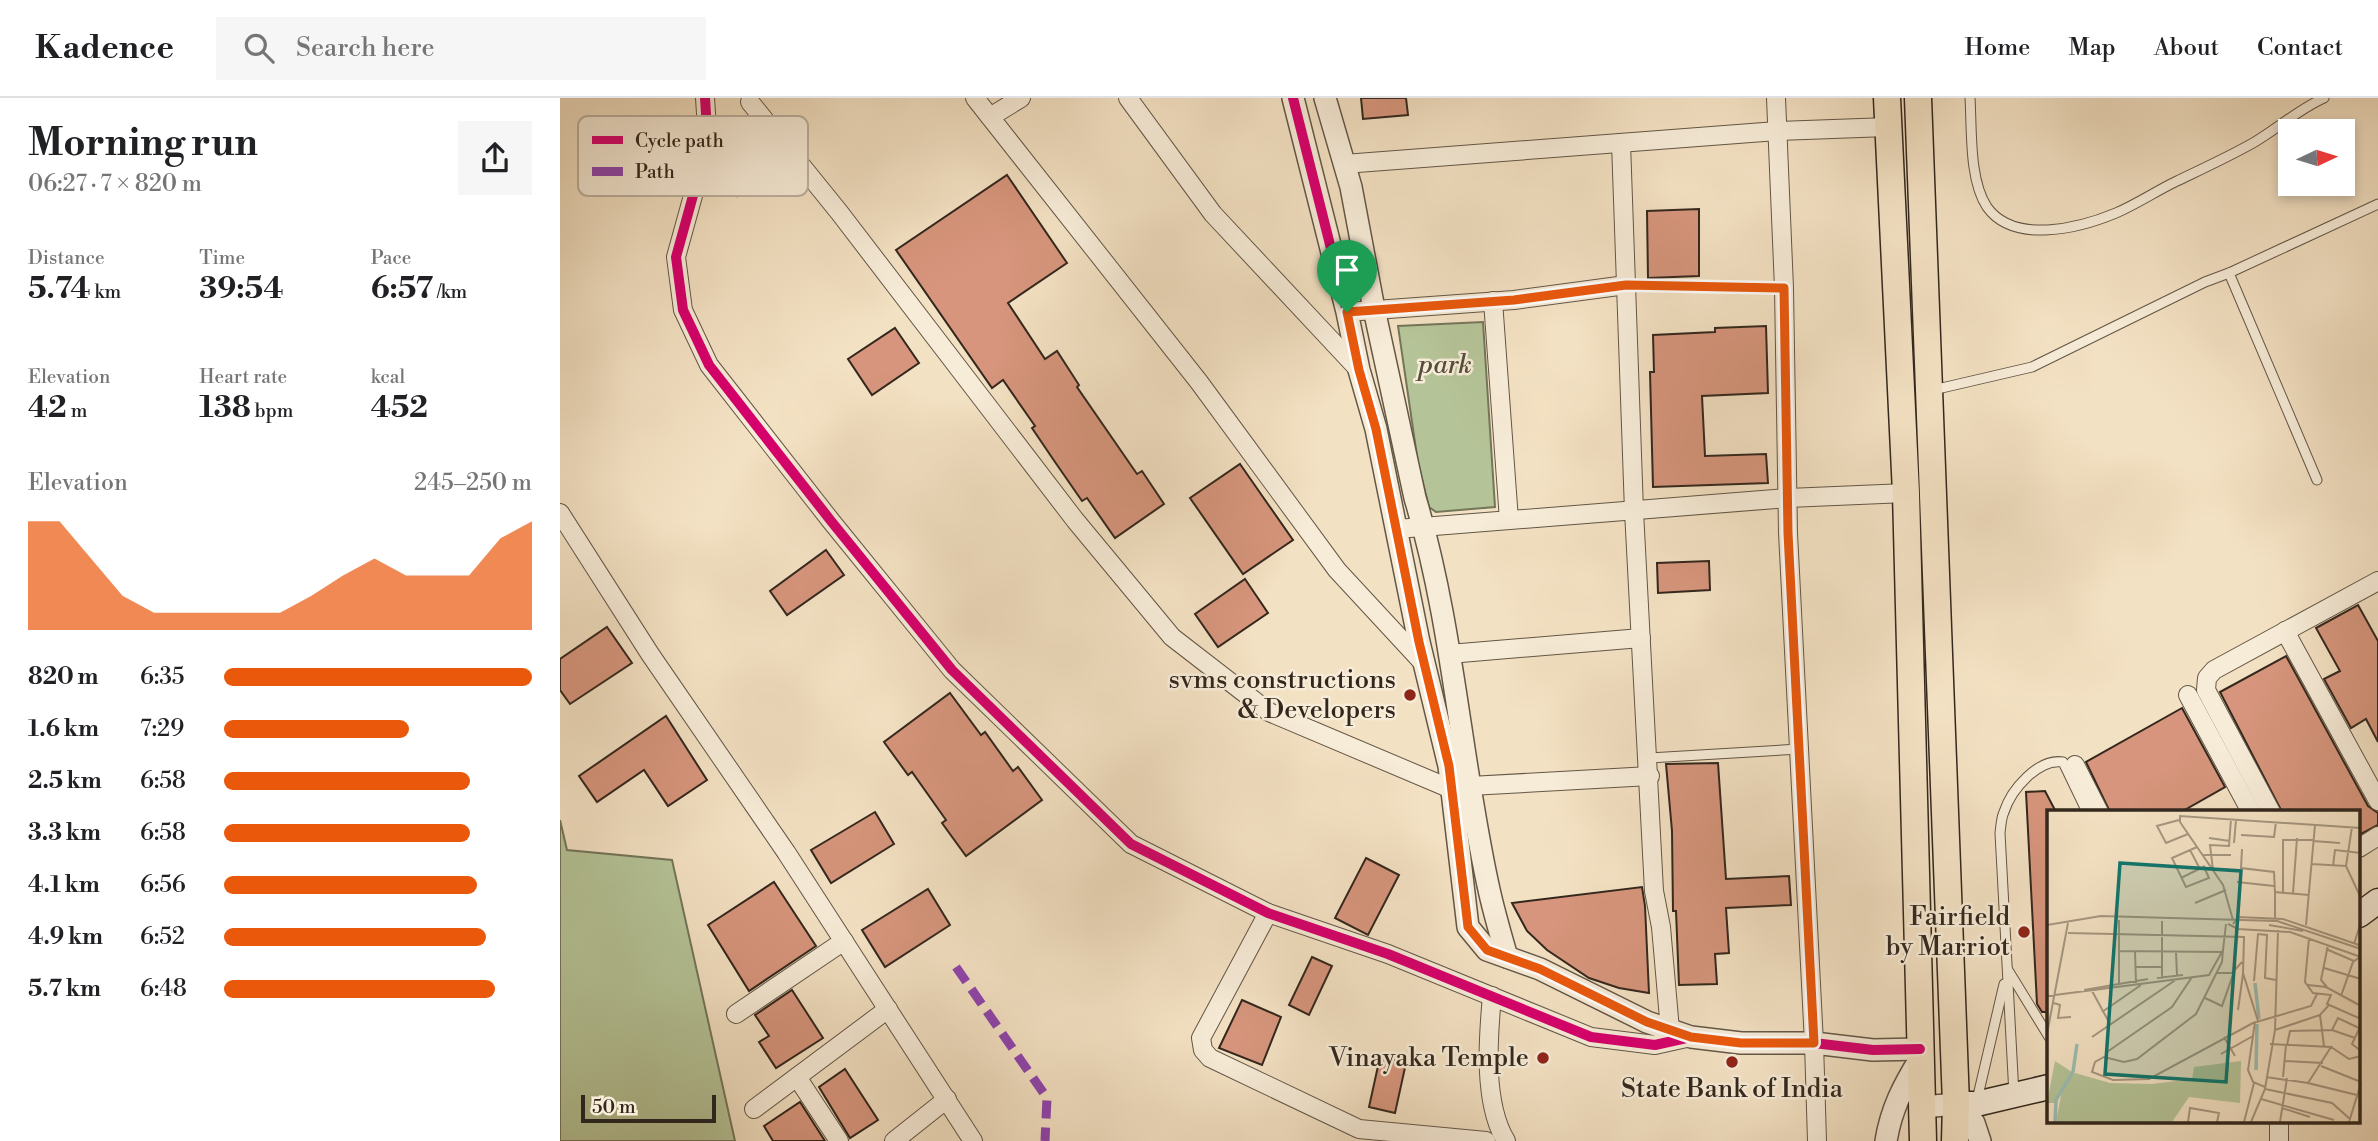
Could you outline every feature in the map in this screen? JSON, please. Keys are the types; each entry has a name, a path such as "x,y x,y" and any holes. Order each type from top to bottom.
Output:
{"main road":[{"path":"1887,98 1906,493 1923,1141"},
{"path":"1918,98 1928,391 1966,1104 1955,1141"},
{"path":"1966,1104 2014,1097 2047,1088"}],"street":[{"path":"705,98 706,116"},
{"path":"975,98 1199,382 1337,570 1424,664"},
{"path":"990,117 1021,98"},
{"path":"1128,98 1213,214 1359,370"},
{"path":"1293,98 1359,370 1376,429 1424,664 1449,766 1461,787 1507,957"},
{"path":"1325,98 1351,187 1374,309 1449,653 1461,787 1468,927 1487,950 1540,969 1647,1022 1691,1037 1741,1043 1814,1043 1920,1054 1889,1118 1886,1141"},
{"path":"1776,98 1784,288 1788,498 1814,1043 1816,1141"},
{"path":"750,102 762,116"},
{"path":"1344,164 1777,131 1888,127"},
{"path":"1621,142 1634,510 1654,891 1661,927 1670,1030"},
{"path":"808,173 1074,520 1172,637 1269,712 1461,787 1650,776"},
{"path":"692,196 676,257 683,310 709,365 831,521 961,679 1131,844 1268,913 1388,954 1591,1037 1655,1045 1691,1037"},
{"path":"1347,312 1493,302 1626,285"},
{"path":"1493,302 1509,520"},
{"path":"1397,529 1788,498 1906,493"},
{"path":"560,513 657,665 786,852 974,1141"},
{"path":"2270,810 2206,690 2207,678 2214,670 2378,581"},
{"path":"2285,631 2376,793"},
{"path":"1449,653 1641,638"},
{"path":"2188,695 2250,810"},
{"path":"2075,765 2098,810"},
{"path":"2360,847 2378,836"},
{"path":"1268,913 1202,1038 1203,1050 1210,1058 1359,1129 1486,1141"},
{"path":"736,1014 844,941"},
{"path":"1492,996 1488,1048 1496,1124 1506,1141"},
{"path":"754,1109 888,1009"},
{"path":"797,1077 839,1141"},
{"path":"894,1141 947,1099"},
{"path":"1923,1107 1966,1104 1980,1141"}],"lane":[{"path":"1969,98 1975,171 1978,188 1987,207 2000,219 2018,227 2055,230 2116,213 2253,143 2312,103 2325,98"},
{"path":"1901,395 2032,367 2205,282 2378,204"},
{"path":"2229,273 2317,480"},
{"path":"1626,285 1784,288"},
{"path":"1649,758 1799,749"},
{"path":"2014,1097 2000,833 2003,814 2009,799 2037,768 2055,761 2063,762 2068,769 2086,810"},
{"path":"1966,1104 2007,969"},
{"path":"2007,969 2047,1034"}],"green space":[{"name":"park","path":"1483,322 1495,507 1436,512 1429,507 1418,463 1398,326"},
{"path":"560,820 567,850 672,860 735,1141 560,1141"}],"building":[{"path":"1361,98 1406,98 1408,115 1363,119"},
{"path":"1007,175 1067,263 1008,303 1045,359 1057,351 1079,385 1077,387 1137,474 1142,471 1164,504 1115,538 1087,498 1082,501 1003,380 992,388 896,250"},
{"path":"1699,209 1699,276 1648,278 1647,211"},
{"path":"1766,326 1768,393 1702,396 1705,456 1766,454 1768,483 1653,487 1650,372 1654,372 1653,335"},
{"path":"895,328 919,363 872,395 848,359"},
{"path":"1240,464 1293,540 1243,574 1190,498"},
{"path":"826,550 844,575 787,615 770,591"},
{"path":"1709,561 1710,590 1658,593 1657,563"},
{"path":"1245,579 1268,613 1218,647 1195,614"},
{"path":"2358,605 2378,641 2378,742 2366,719 2351,728 2324,679 2340,671 2316,628"},
{"path":"607,627 632,663 570,704 560,690 560,659"},
{"path":"2286,656 2368,806 2378,813 2378,825 2360,834 2360,810 2281,810 2220,692"},
{"path":"950,693 981,735 985,732 1013,771 1018,767 1042,800 966,856 942,823 946,820 912,772 908,775 884,742"},
{"path":"2182,708 2225,787 2185,810 2109,810 2086,762"},
{"path":"666,716 707,780 668,806 644,770 597,802 579,776"},
{"path":"1718,763 1726,879 1789,876 1791,905 1726,908 1729,953 1715,954 1717,984 1679,985 1666,764"},
{"path":"2045,791 2055,810 2047,810 2047,1012 2042,1012 2037,1004 2026,792"},
{"path":"875,812 894,844 831,883 811,850"},
{"path":"1366,858 1399,875 1368,935 1335,918"},
{"path":"774,882 816,946 749,991 708,925"},
{"path":"1642,887 1649,993 1619,988 1589,978 1547,950 1527,931 1512,903"},
{"path":"928,889 950,925 885,967 862,930"},
{"path":"1312,957 1332,966 1309,1015 1289,1005"},
{"path":"792,990 823,1038 776,1068 759,1042 769,1036 755,1015"},
{"path":"1242,1000 1281,1017 1262,1065 1219,1048"},
{"path":"1380,1057 1406,1063 1395,1113 1369,1107"},
{"path":"845,1069 878,1120 850,1138 819,1087"},
{"path":"800,1102 825,1141 773,1141 764,1126"}],"marked path":[{"path":"956,967 1047,1098 1045,1141"}],"cycle path":[{"path":"705,98 706,116"},
{"path":"1293,98 1359,370 1376,429 1419,642 1449,766 1468,927 1487,950 1540,969 1647,1022 1691,1037 1741,1043 1814,1043 1873,1050 1920,1049"},
{"path":"693,196 676,257 683,310 709,365 952,670 1131,844 1268,913 1388,954 1591,1037 1655,1045 1691,1037"}],"place":[{"name":"svms constructions & Developers","path":"1410,695"},
{"name":"Fairfield by Marriot","path":"2024,932"},
{"name":"Vinayaka Temple","path":"1543,1058"},
{"name":"State Bank of India","path":"1732,1062"}],"route":[{"path":"1626,285 1784,288 1788,533 1814,1043 1741,1043 1691,1037 1647,1022 1540,969 1487,950 1468,927 1449,766 1419,642 1376,429 1359,370 1347,312 1514,300 1626,285"}]}
